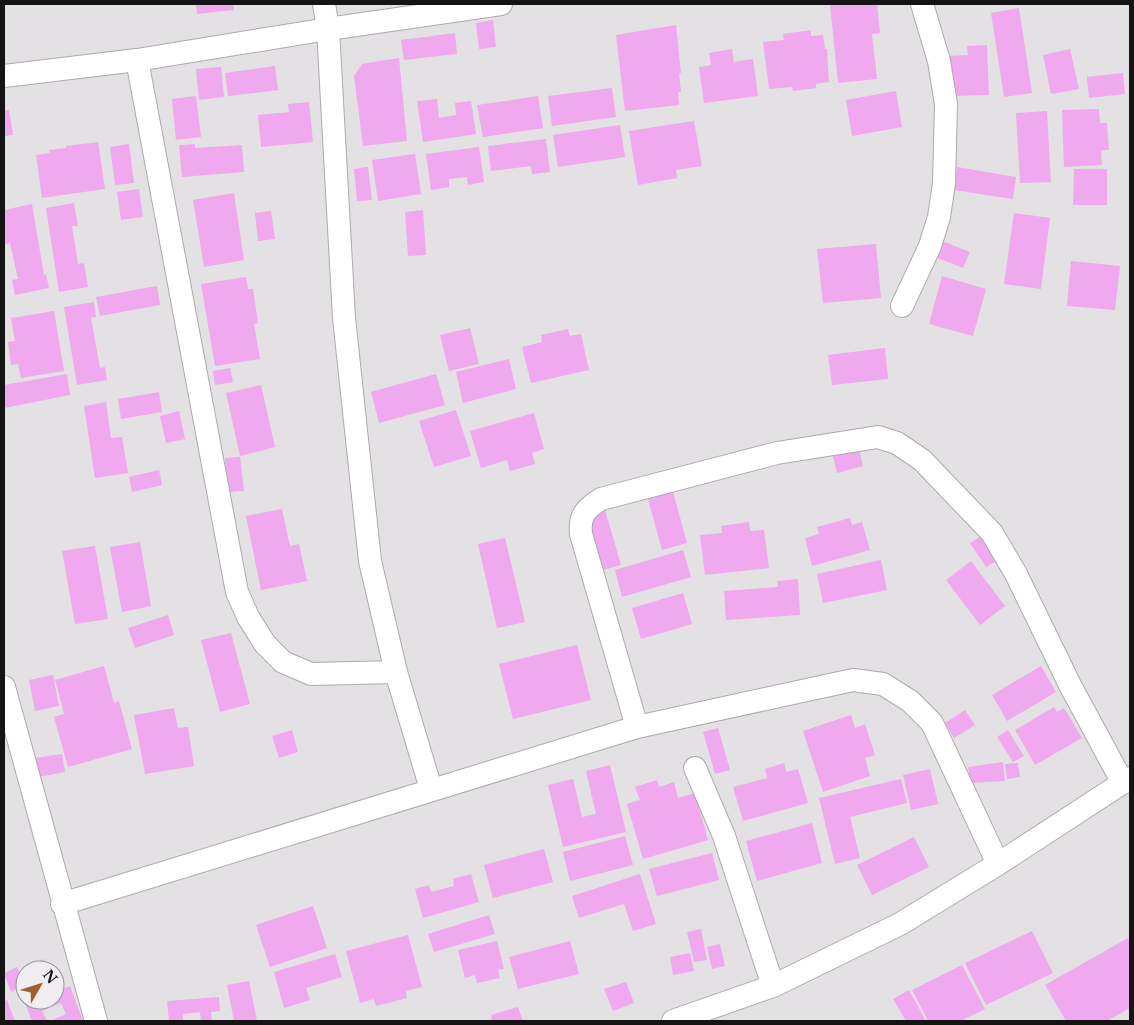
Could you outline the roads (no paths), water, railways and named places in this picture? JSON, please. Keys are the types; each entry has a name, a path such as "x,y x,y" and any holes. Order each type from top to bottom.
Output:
{"street":[{"path":"324,4 328,29 344,318 370,561 396,672 431,789"},
{"path":"4,76 137,60 328,29 501,4"},
{"path":"902,306 930,246 939,217 944,183 946,104 939,61 922,4"},
{"path":"137,60 237,592 248,617 265,644 283,662 311,674 396,672"},
{"path":"637,727 581,534 580,520 588,507 601,500 778,453 878,436 897,443 922,460 992,533 1016,574 1071,687 1126,780 998,864 900,924 773,986 674,1021"},
{"path":"62,904 637,727 853,680 883,684 910,701 932,723 998,864"},
{"path":"4,687 62,904 96,1021"},
{"path":"695,768 724,836 773,986"}]}
